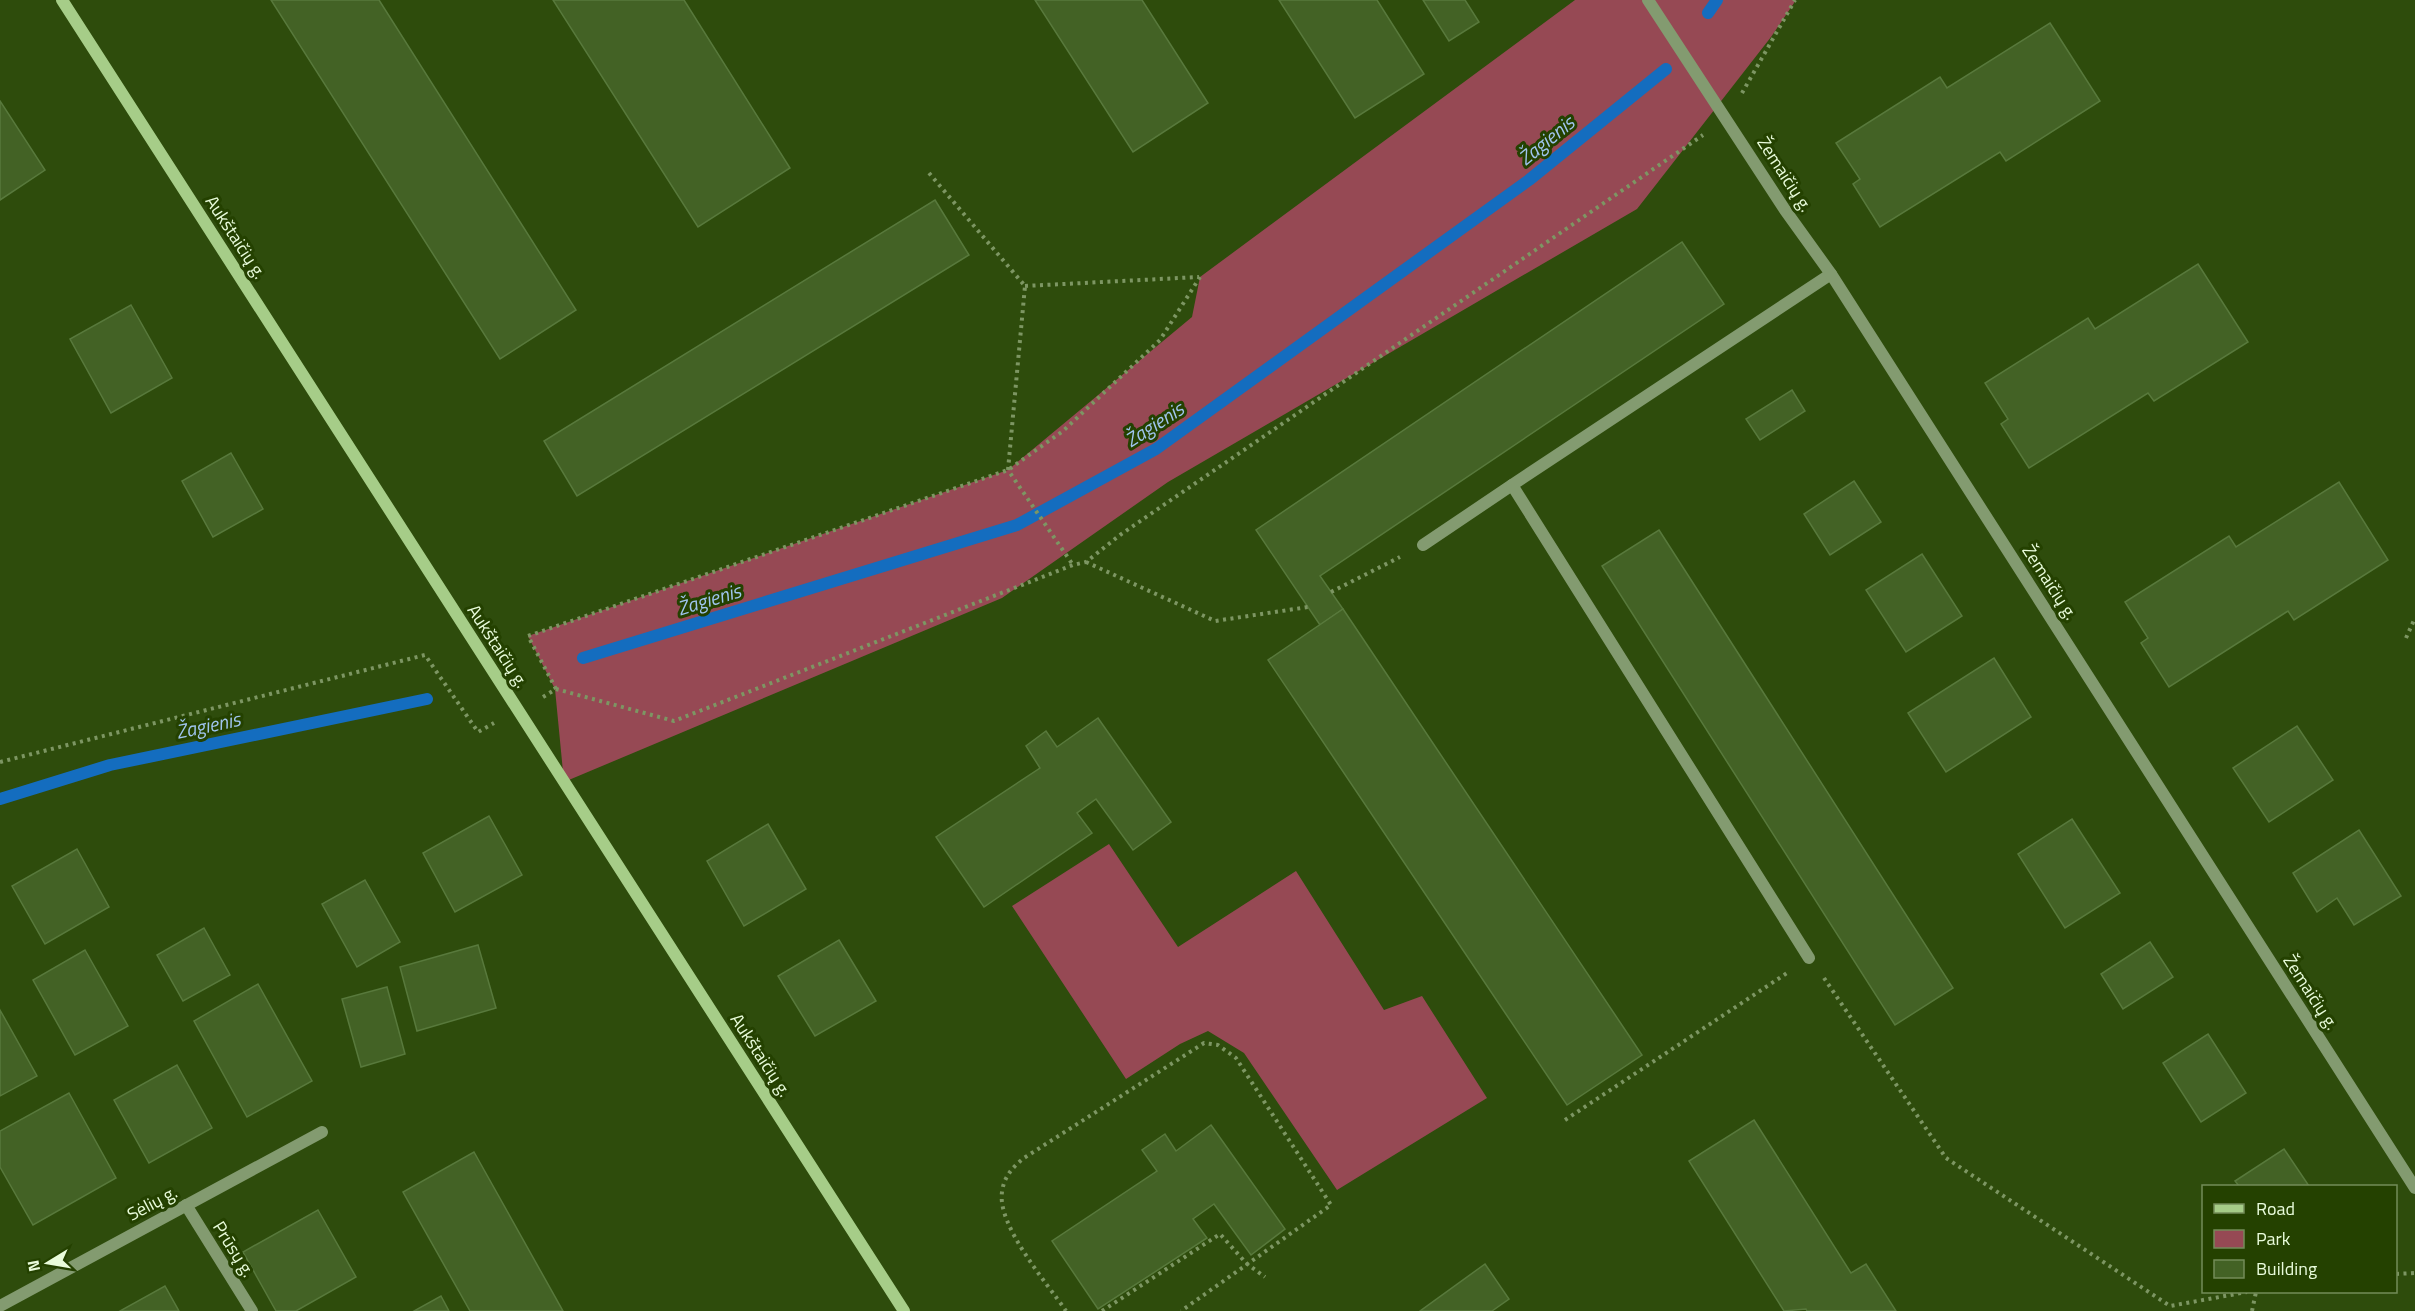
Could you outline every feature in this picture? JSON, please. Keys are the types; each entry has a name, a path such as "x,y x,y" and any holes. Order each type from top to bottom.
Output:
{"main road":[{"name":"Aukštaičių g.","path":"62,0 904,1311"}],"street":[{"name":"Žemaičių g.","path":"1648,0 1785,210 1831,274 2415,1188"},
{"path":"1423,545 1831,274"},
{"path":"1512,484 1809,958"},
{"name":"Sėlių g.","path":"0,1305 321,1132"},
{"name":"Prūsų g.","path":"186,1205 252,1311"}],"path":[{"path":"1025,286 1200,277 1160,340 1063,430 1008,470 528,636 555,689 674,721 1073,565 1086,562 1120,535 1727,118 1795,0"},
{"path":"929,172 1025,286 1008,470 1073,565"},
{"path":"1331,592 1423,545"},
{"path":"1086,562 1215,621 1308,607"},
{"path":"2406,638 2415,618"},
{"path":"0,762 425,655 478,732"},
{"path":"1565,1120 1809,958 1946,1158 2170,1306 2242,1293"},
{"path":"1066,1311 1018,1242 1009,1222 1002,1193 1010,1170 1024,1158 1204,1043 1218,1045 1236,1058 1331,1205 1181,1311"},
{"path":"1102,1311 1220,1234 1246,1263 1265,1277"},
{"path":"2397,1274 2415,1273"},
{"path":"2252,1311 2256,1293"}],"green space":[{"path":"1575,0 1796,0 1771,37 1637,209 1168,482 1002,598 564,782 555,689 528,636 1008,470 1192,317 1200,277"},
{"path":"1109,844 1178,947 1296,871 1384,1010 1422,996 1487,1098 1337,1190 1244,1053 1208,1031 1180,1044 1126,1079 1012,906"}],"building":[{"path":"271,0 379,0 576,310 500,359"},
{"path":"553,0 684,0 790,168 698,227"},
{"path":"1035,0 1142,0 1208,103 1133,152"},
{"path":"1279,0 1377,0 1424,74 1355,118"},
{"path":"1423,0 1465,0 1479,22 1449,41"},
{"path":"2050,23 2100,101 2006,161 2000,152 1880,227 1853,184 1860,179 1836,143 1940,77 1947,88"},
{"path":"0,101 45,170 0,200"},
{"path":"935,200 969,255 577,496 544,441"},
{"path":"1682,242 1724,304 1320,576 1343,609 1320,625 1256,530"},
{"path":"2198,264 2248,342 2154,401 2148,393 2029,468 2001,424 2008,419 1985,383 2088,318 2095,329"},
{"path":"131,305 172,378 111,413 70,339"},
{"path":"1792,390 1805,411 1760,440 1746,419"},
{"path":"231,453 263,509 213,537 182,481"},
{"path":"1854,481 1881,522 1830,555 1804,514"},
{"path":"2339,482 2388,560 2294,620 2288,611 2169,687 2141,643 2148,638 2125,602 2229,536 2236,547"},
{"path":"1659,530 1953,988 1895,1025 1602,566"},
{"path":"1922,554 1962,616 1906,652 1866,590"},
{"path":"1343,609 1642,1055 1567,1105 1268,660"},
{"path":"1994,658 2031,717 1946,772 1908,713"},
{"path":"1098,718 1171,822 1133,850 1096,799 1077,813 1092,833 984,907 936,837 1040,768 1026,746 1046,731 1057,747"},
{"path":"2297,726 2333,780 2269,822 2233,768"},
{"path":"489,816 522,875 455,912 423,853"},
{"path":"2072,819 2120,893 2065,928 2018,854"},
{"path":"768,824 806,889 744,926 707,861"},
{"path":"2359,830 2401,896 2354,925 2337,898 2317,912 2293,873"},
{"path":"77,849 109,907 45,944 12,886"},
{"path":"365,880 400,942 357,967 322,904"},
{"path":"204,928 230,975 183,1001 157,955"},
{"path":"839,940 876,1001 815,1036 778,976"},
{"path":"2150,942 2173,977 2123,1009 2101,974"},
{"path":"478,945 496,1008 417,1031 400,967"},
{"path":"85,950 128,1026 75,1055 33,980"},
{"path":"258,984 312,1081 247,1117 194,1021"},
{"path":"387,987 405,1054 361,1067 342,999"},
{"path":"0,1010 37,1076 0,1096"},
{"path":"2208,1034 2246,1093 2201,1122 2163,1063"},
{"path":"177,1065 212,1128 149,1163 114,1100"},
{"path":"69,1093 116,1178 33,1225 0,1167 0,1131"},
{"path":"1754,1120 1851,1273 1866,1264 1896,1311 1807,1311 1806,1309 1784,1311 1689,1161"},
{"path":"1211,1125 1285,1229 1251,1255 1214,1204 1193,1219 1207,1238 1098,1309 1052,1241 1157,1171 1142,1150 1165,1134 1176,1151"},
{"path":"2284,1149 2308,1185 2238,1185 2235,1181"},
{"path":"474,1152 563,1311 470,1311 403,1192"},
{"path":"318,1210 356,1277 296,1311 276,1311 243,1252"},
{"path":"1485,1264 1509,1299 1492,1311 1420,1311"},
{"path":"165,1286 179,1311 120,1311"},
{"path":"441,1296 449,1311 414,1311"}],"waterway":[{"name":"Žagienis","path":"1708,13 1717,0"},
{"name":"Žagienis","path":"583,658 1017,525 1156,449 1529,180 1666,69"},
{"name":"Žagienis","path":"0,799 110,765 427,699"}]}
